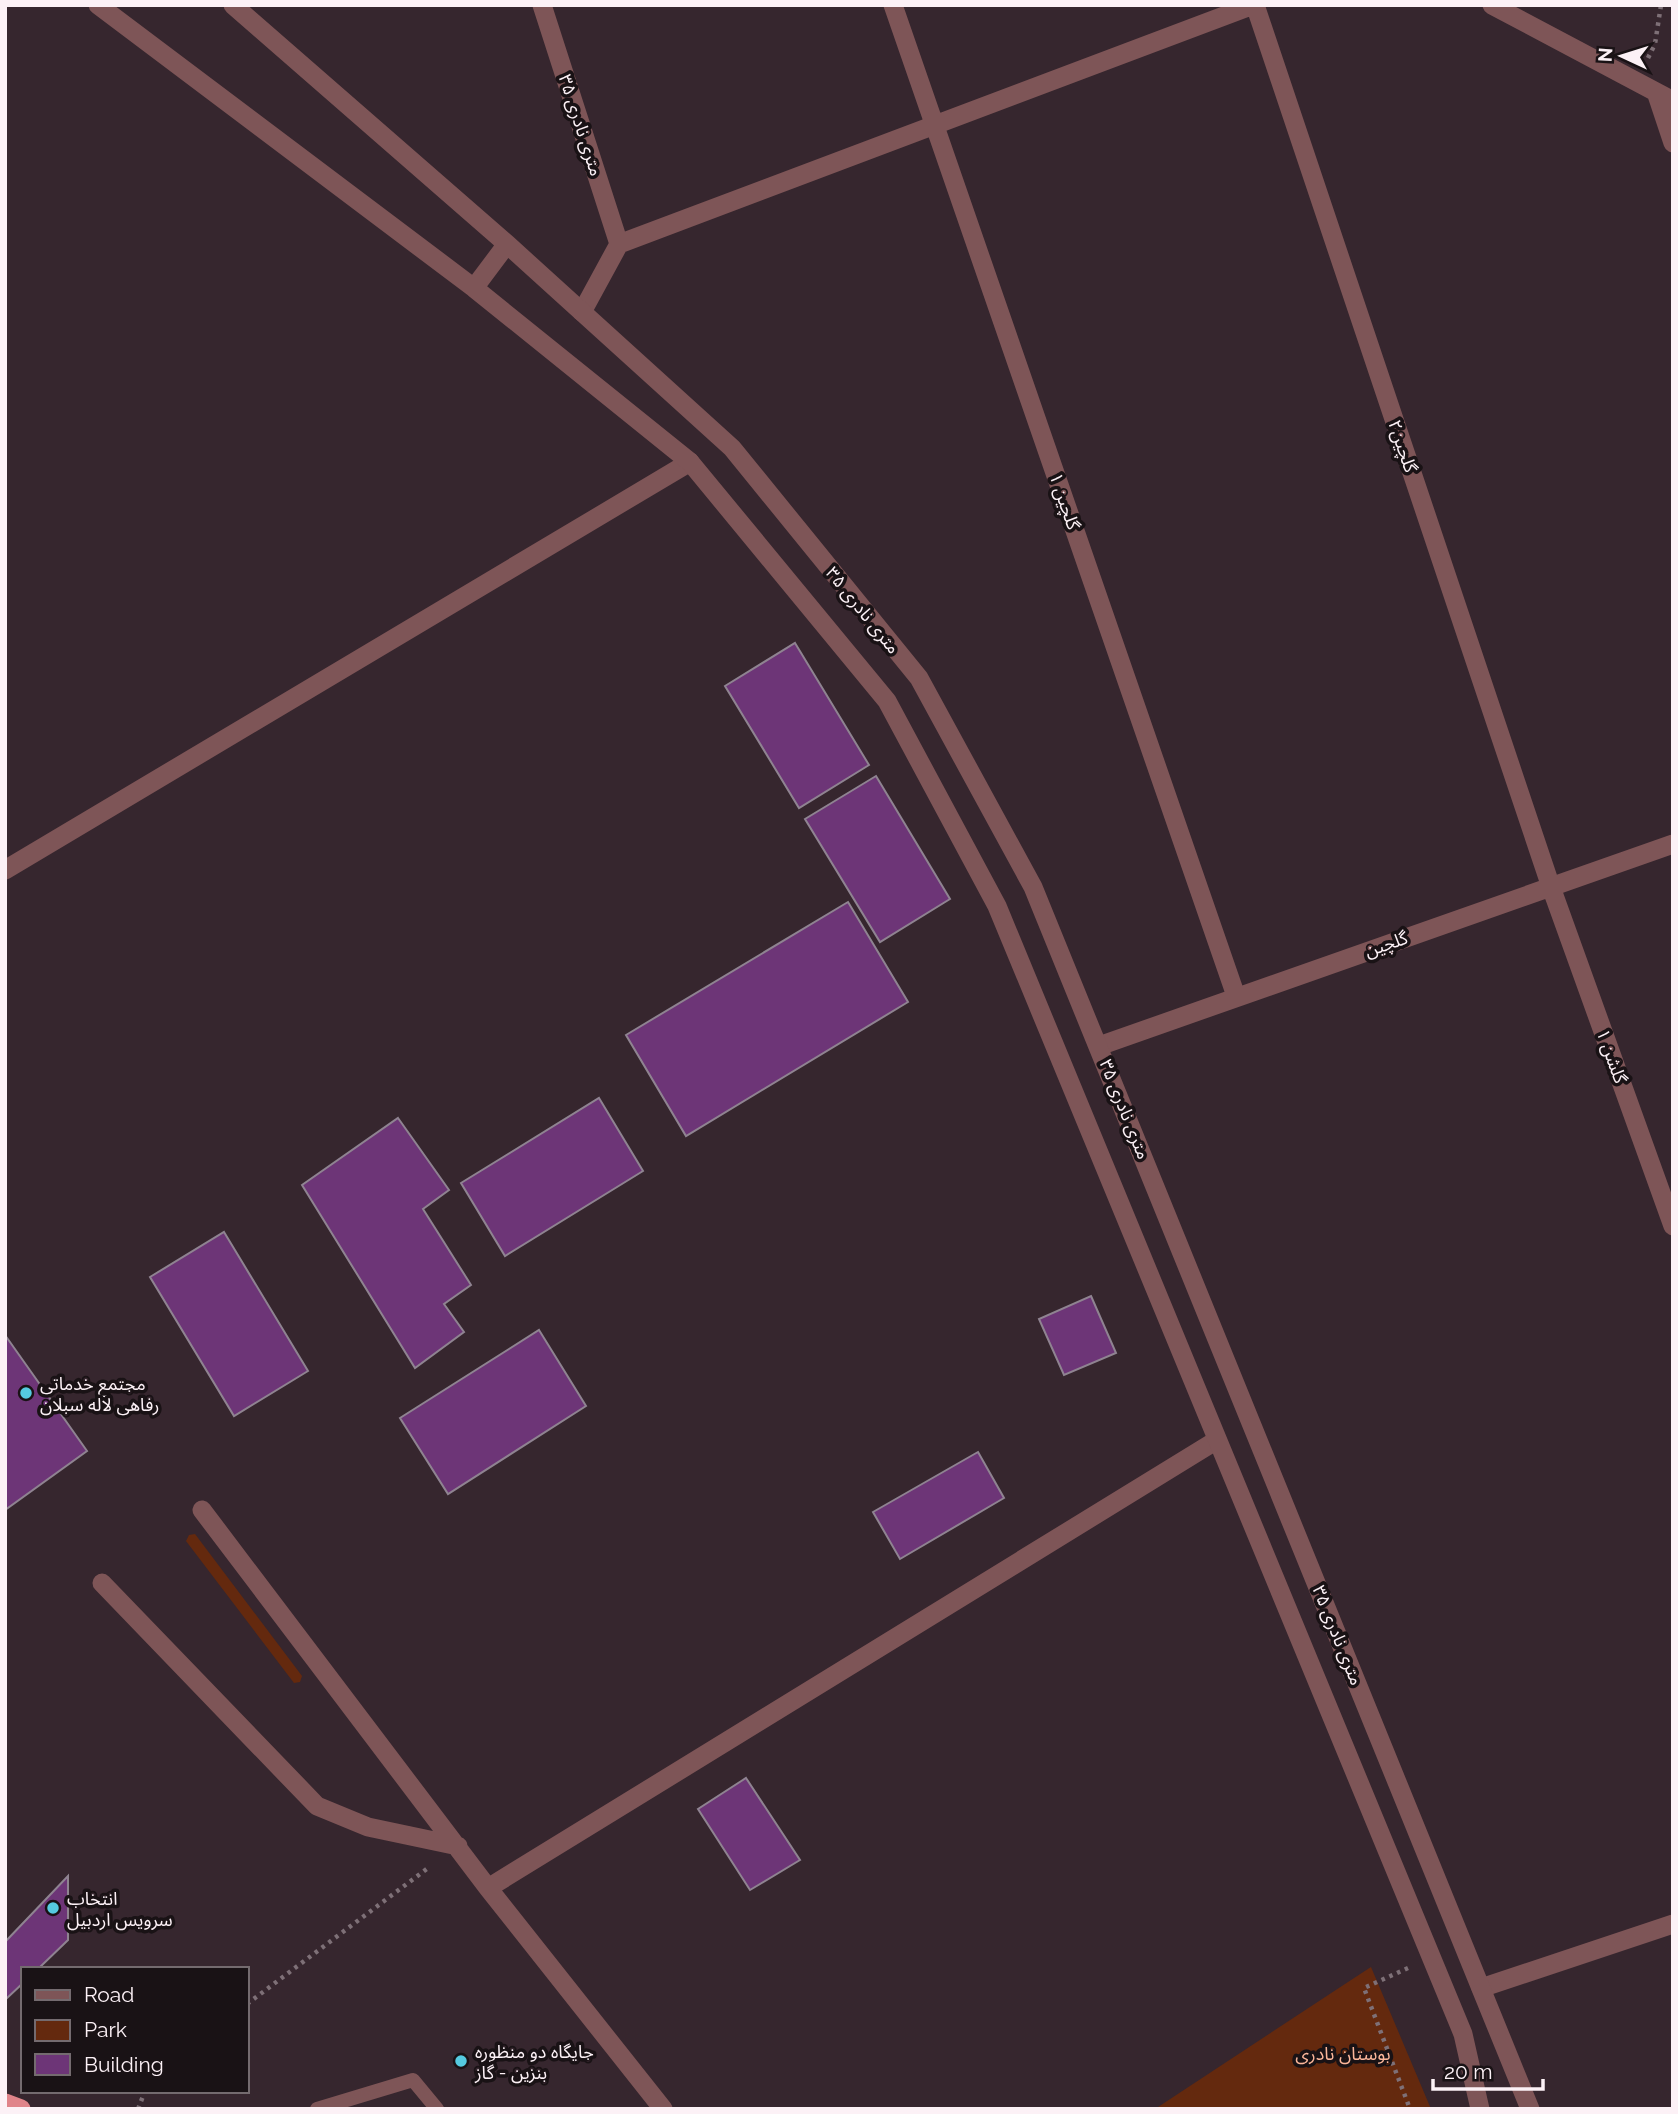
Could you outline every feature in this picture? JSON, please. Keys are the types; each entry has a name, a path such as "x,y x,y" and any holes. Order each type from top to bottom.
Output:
{"highway":[{"path":"5,2103 21,2109"}],"street":[{"path":"99,5 474,288 690,462 887,701 997,906 1463,2034 1480,2109"},
{"name":"۳۵ متری نادری","path":"233,5 507,244 732,448 919,678 1033,887 1530,2109"},
{"name":"۳۵ متری نادری","path":"542,5 619,244"},
{"name":"گلچین ۱","path":"893,5 1236,996"},
{"path":"582,312 619,244 1254,5"},
{"name":"گلچین۲","path":"1254,5 1551,887"},
{"path":"1492,5 1664,97 1673,142"},
{"path":"474,288 507,244"},
{"path":"5,870 690,462"},
{"name":"گلچین","path":"1099,1046 1673,844"},
{"name":"گلشن ۱","path":"1551,887 1673,1226"},
{"path":"488,1888 1217,1440"},
{"path":"202,1510 488,1888 663,2109"},
{"path":"102,1583 317,1805 368,1828 458,1846"},
{"path":"1481,1988 1673,1924"}],"lane":[{"path":"317,2109 413,2080 437,2109"}],"path":[{"path":"1637,82 1655,44 1661,5"},
{"path":"248,2003 458,1846"},
{"path":"1410,2109 1364,1988 1431,1957"}],"green space":[{"path":"195,1534 302,1676 300,1682 294,1683 186,1541 189,1535"},
{"name":"بوستان نادری","path":"1371,1967 1431,2109 1155,2109 1348,1982"}],"building":[{"path":"795,643 869,765 799,808 725,686"},
{"path":"876,776 950,899 880,942 805,819"},
{"path":"848,902 908,1002 686,1136 626,1035"},
{"path":"599,1098 643,1171 505,1256 461,1183"},
{"path":"398,1118 449,1190 423,1209 471,1285 444,1304 464,1332 415,1368 302,1185"},
{"path":"224,1232 308,1371 234,1416 150,1277"},
{"path":"1091,1296 1116,1353 1064,1375 1039,1319"},
{"path":"539,1330 586,1406 448,1494 400,1418"},
{"name":"مجتمع خدماتی رفاهی لاله سبلان","path":"5,1335 87,1451 5,1510"},
{"path":"978,1452 1004,1498 900,1559 873,1512"},
{"path":"746,1778 800,1860 750,1890 698,1809"},
{"name":"انتخاب سرویس اردبیل","path":"68,1876 68,1940 40,1967 21,1967 21,1985 5,2000 5,1942"}],"place":[{"name":"مجتمع خدماتی رفاهی لاله سبلان","path":"26,1393"},
{"name":"انتخاب سرویس اردبیل","path":"53,1908"},
{"name":"جایگاه دو منظوره بنزین - گاز","path":"461,2061"}]}
